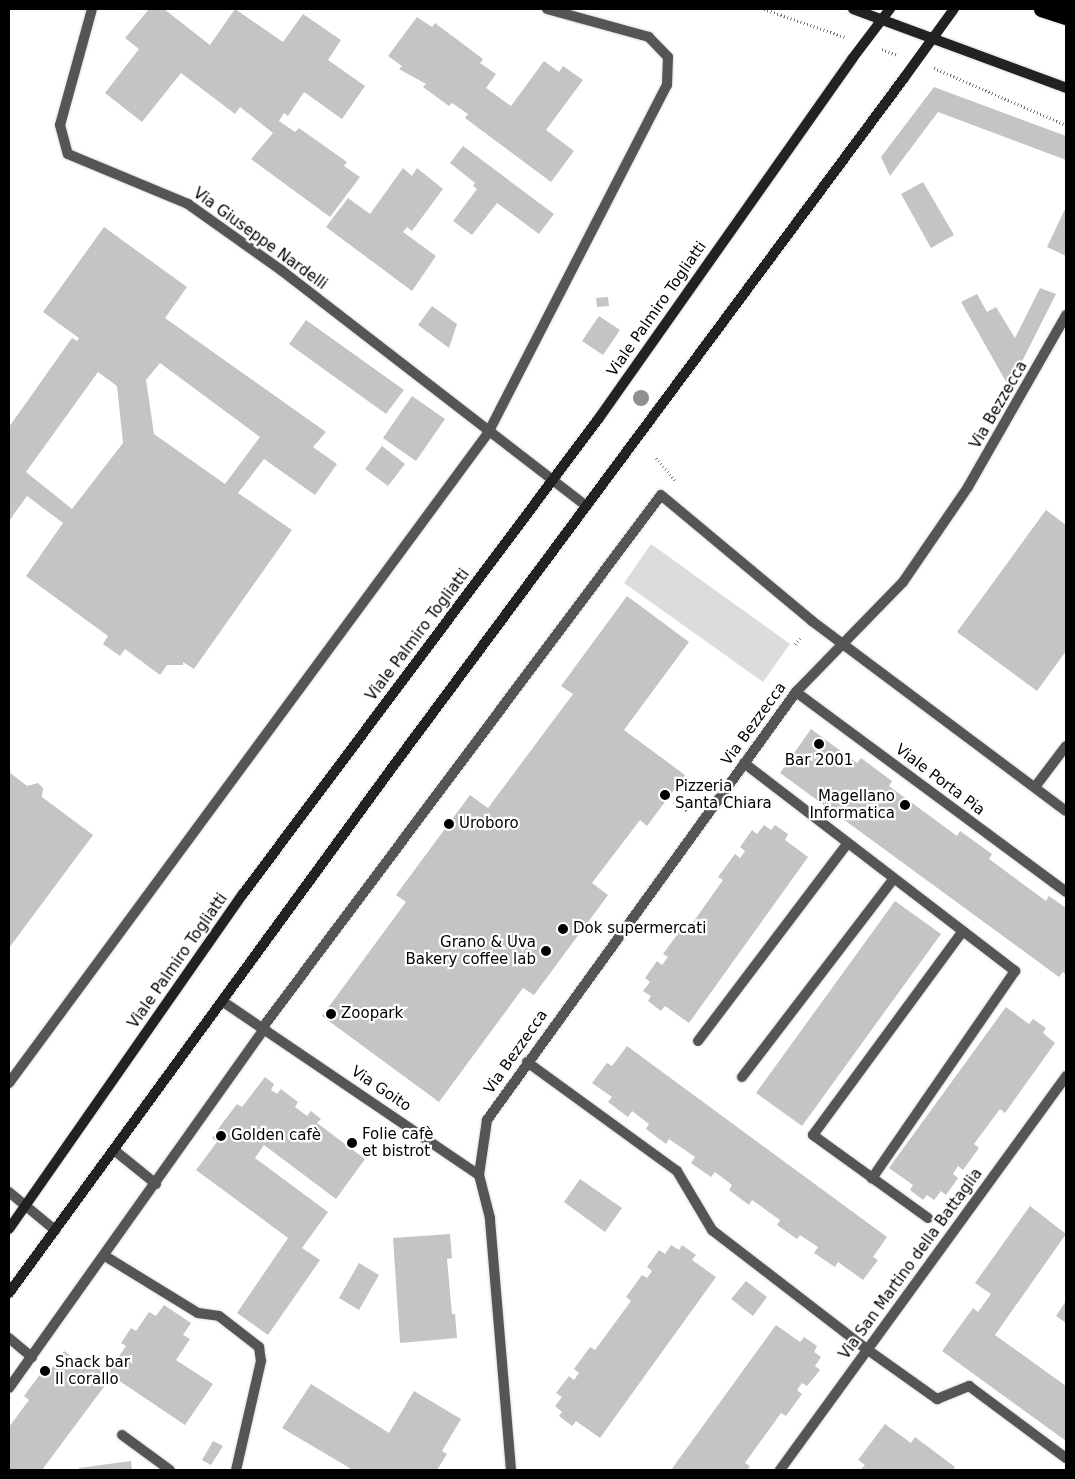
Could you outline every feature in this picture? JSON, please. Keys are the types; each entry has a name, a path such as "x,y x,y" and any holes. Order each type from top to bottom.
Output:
{"highway":[{"path":"1041,9 1066,17"}],"street":[{"name":"Via Giuseppe Nardelli","path":"92,9 60,125 68,154 188,204 281,270 488,433 586,506"},
{"path":"9,1083 488,433 667,85 668,57 649,37 547,9"},
{"path":"853,9 1066,88"},
{"name":"Viale Palmiro Togliatti","path":"9,1229 243,894 552,480 852,59 890,9"},
{"path":"9,1293 586,506 954,9"},
{"name":"Via Bezzecca","path":"511,1470 490,1218 479,1175 487,1120 527,1062 796,692 903,582 968,487 1066,315"},
{"path":"9,1388 106,1256 264,1028 661,495 842,644 1066,811"},
{"name":"Viale Porta Pia","path":"796,692 1066,892"},
{"path":"1036,787 1066,746"},
{"path":"744,762 1016,971 872,1178"},
{"path":"698,1041 848,843"},
{"path":"742,1077 894,878"},
{"path":"928,1218 813,1135 963,931"},
{"path":"222,1001 264,1028"},
{"name":"Via Goito","path":"264,1028 479,1175"},
{"path":"527,1062 677,1171 712,1230 868,1350 937,1399 969,1386 1066,1458"},
{"name":"Via San Martino della Battaglia","path":"780,1470 1066,1076"},
{"path":"114,1150 156,1184"},
{"path":"9,1192 24,1207 55,1230"},
{"path":"106,1256 198,1313 219,1316 259,1347 262,1361 236,1470"},
{"path":"9,1338 32,1357"},
{"path":"122,1436 170,1470"}],"shaded area":[{"path":"651,544 790,644 763,682 624,583"}],"building":[{"path":"149,9 164,9 210,45 235,9 283,42 303,14 341,40 328,60 365,86 342,119 304,92 288,116 284,113 279,121 295,132 299,128 347,162 344,166 360,177 330,217 251,159 273,133 240,107 235,114 181,73 142,122 105,93 139,49 125,38"},
{"path":"417,17 432,27 435,23 483,59 480,63 496,74 486,88 511,106 544,61 559,72 563,66 583,80 546,130 574,151 551,182 465,118 468,114 452,103 449,106 423,87 426,84 399,69 402,66 388,56"},
{"path":"934,87 1066,136 1066,160 938,112 890,176 881,157"},
{"path":"463,146 554,214 539,234 497,203 472,235 453,221 477,189 473,186 475,183 450,163"},
{"path":"403,168 412,176 417,168 443,189 412,231 407,227 403,232 436,256 412,291 326,227 348,198 370,214"},
{"path":"923,182 954,235 931,248 901,194"},
{"path":"1066,207 1066,256 1047,247"},
{"path":"104,227 187,287 165,318 326,432 313,447 337,464 315,495 264,459 238,493 292,530 194,669 183,662 183,665 167,665 160,675 125,649 120,656 103,644 108,636 26,576 63,523 27,496 9,521 9,427 72,338 77,341 79,338 43,312","holes":["160,363 260,437 225,484 154,434 146,380","98,372 117,386 123,443 72,509 26,472"]},
{"path":"1040,288 1056,294 1009,387 961,302 977,294 987,312 996,307 1015,338"},
{"path":"608,297 609,306 597,307 596,298"},
{"path":"432,306 457,324 449,348 418,325"},
{"path":"599,316 620,330 603,355 582,341"},
{"path":"306,320 404,390 386,414 289,344"},
{"path":"412,396 445,419 416,461 383,438"},
{"path":"382,446 405,464 388,486 365,469"},
{"path":"1046,510 1066,525 1066,651 1037,691 957,632"},
{"path":"627,596 689,642 624,730 685,775 647,826 640,820 592,883 608,895 534,995 523,988 439,1102 322,1016 406,902 396,895 470,795 488,808 573,694 561,686"},
{"path":"811,729 857,763 861,758 892,781 889,786 957,836 960,831 992,854 989,859 1046,901 1049,896 1066,908 1066,975 1063,972 1059,977 780,773"},
{"path":"9,772 27,786 38,783 43,788 42,797 93,835 9,948"},
{"path":"764,825 771,830 775,825 788,834 785,840 808,857 689,1023 665,1006 661,1011 648,1001 651,996 643,991 650,982 645,978 657,961 662,965 668,957 663,954 679,932 684,935 723,880 718,877 735,854 740,858 745,851 740,847 752,830 757,834"},
{"path":"895,901 941,934 802,1126 756,1093"},
{"path":"1006,1007 1029,1024 1033,1019 1046,1028 1043,1033 1055,1043 1005,1113 1000,1109 974,1144 979,1148 963,1170 958,1166 953,1174 958,1178 946,1195 941,1191 934,1200 927,1195 923,1200 910,1190 913,1185 889,1168"},
{"path":"627,1046 887,1237 873,1257 878,1260 863,1280 838,1262 835,1267 814,1253 818,1247 800,1235 797,1239 777,1225 780,1220 752,1200 749,1205 729,1190 732,1185 715,1172 711,1177 691,1163 695,1157 669,1139 666,1144 646,1129 649,1124 632,1111 628,1117 608,1102 612,1097 592,1083 607,1063 612,1066"},
{"path":"265,1077 274,1084 271,1090 277,1094 281,1089 298,1102 295,1107 307,1116 311,1111 321,1119 317,1123 365,1159 336,1199 264,1145 255,1158 328,1212 302,1248 320,1260 268,1335 237,1313 288,1238 196,1170 217,1142 212,1138 224,1121 237,1104 242,1107"},
{"path":"580,1179 622,1208 605,1232 564,1202"},
{"path":"1030,1206 1066,1234 995,1335 1066,1386 1066,1441 942,1351 973,1308 978,1312 991,1294 975,1283"},
{"path":"450,1234 452,1258 447,1259 452,1314 455,1314 457,1338 400,1343 393,1238"},
{"path":"671,1245 679,1250 682,1245 696,1255 692,1260 716,1277 600,1438 576,1421 572,1426 559,1416 562,1412 555,1406 562,1397 556,1393 569,1376 574,1380 579,1373 574,1369 590,1347 595,1350 631,1301 626,1297 642,1275 647,1278 652,1271 647,1267 659,1250 665,1254"},
{"path":"359,1263 379,1275 359,1310 339,1298"},
{"path":"746,1281 767,1297 753,1316 731,1299"},
{"path":"1066,1301 1066,1323 1056,1316"},
{"path":"164,1305 191,1323 183,1335 190,1339 176,1360 213,1384 185,1425 112,1376 42,1470 9,1470 9,1427 29,1400 24,1396 41,1373 46,1376 64,1351 86,1367 90,1361 107,1374 126,1346 121,1343 131,1328 136,1331 149,1312 156,1316"},
{"path":"776,1325 800,1342 804,1337 817,1346 814,1352 821,1357 815,1366 820,1370 807,1386 802,1383 797,1390 802,1394 786,1416 781,1413 745,1463 750,1466 747,1470 671,1470"},
{"path":"311,1384 389,1433 414,1391 461,1419 442,1451 447,1454 437,1470 353,1470 282,1428"},
{"path":"885,1424 911,1443 915,1437 955,1467 952,1470 860,1470 865,1465 858,1460"},
{"path":"213,1441 223,1446 211,1465 202,1460"},
{"path":"131,1461 132,1470 79,1470 79,1468"}],"place":[{"name":"Bar 2001","path":"819,744"},
{"name":"Pizzeria Santa Chiara","path":"665,795"},
{"name":"Magellano Informatica","path":"905,805"},
{"name":"Uroboro","path":"449,824"},
{"name":"Dok supermercati","path":"563,929"},
{"name":"Grano & Uva Bakery coffee lab","path":"546,951"},
{"name":"Zoopark","path":"331,1014"},
{"name":"Golden cafè","path":"221,1136"},
{"name":"Folie cafè et bistrot","path":"352,1143"},
{"name":"Snack bar Il corallo","path":"45,1371"}]}
